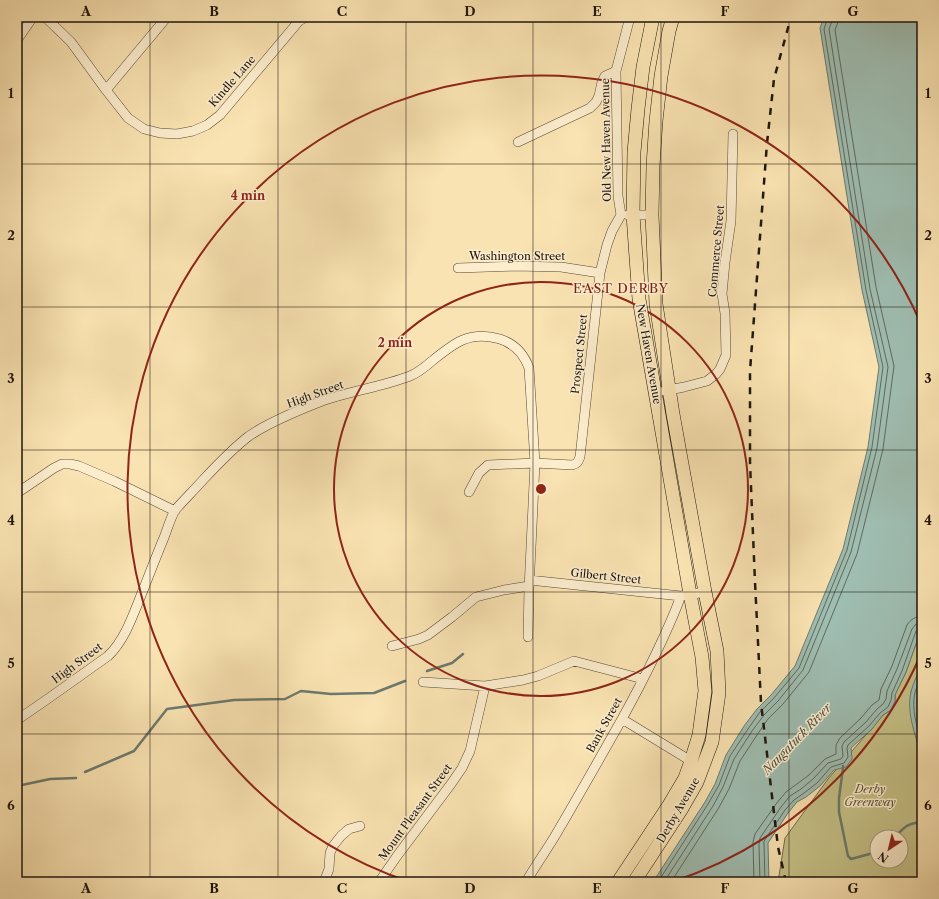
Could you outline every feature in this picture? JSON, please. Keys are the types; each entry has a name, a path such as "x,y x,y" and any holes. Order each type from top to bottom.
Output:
{"highway":[{"name":"New Haven Avenue","path":"653,17 643,67 627,215 639,299 656,392 686,595"},
{"name":"New Haven Avenue","path":"673,17 661,76 653,166 652,215 656,304 669,390 705,592"},
{"name":"Derby Avenue","path":"618,882 697,782 712,742 719,693 717,651 705,592"},
{"name":"Derby Avenue","path":"634,882 665,823 669,805 685,778 699,736 705,691 702,657 686,595"}],"street":[{"path":"17,40 33,17"},
{"name":"Kindle Lane","path":"45,17 71,42 128,118 144,129 160,133 177,134 193,131 207,125 220,115 299,21 306,17"},
{"path":"106,90 167,17"},
{"name":"Old New Haven Avenue","path":"627,215 618,196 616,71 630,17"},
{"path":"518,142 590,108 600,96 602,82 605,76 616,71"},
{"name":"Commerce Street","path":"656,392 702,383 712,378 720,369 726,355 725,313 722,294 731,222 733,134"},
{"path":"627,215 652,215"},
{"name":"Prospect Street","path":"469,492 479,474 488,465 535,463 572,465 576,464 580,457 600,273 607,244 612,231 627,215"},
{"name":"Washington Street","path":"458,268 514,266 553,267 600,273"},
{"name":"High Street","path":"17,720 95,666 114,650 122,637 137,605 175,511 218,464 249,436 283,418 323,401 410,376 418,372 451,346 459,341 474,336 486,336 502,340 517,348 526,360 529,368 535,463 528,637"},
{"path":"17,493 54,468 62,464 70,464 79,466 114,481 175,511"},
{"name":"Gilbert Street","path":"392,646 428,635 476,597 529,583 686,595"},
{"path":"686,595 705,592"},
{"name":"Bank Street","path":"526,882 622,719 673,617 686,595"},
{"path":"423,682 485,686 538,676 574,661 643,679"},
{"name":"Mount Pleasant Street","path":"379,882 462,768 470,751 485,686"},
{"path":"622,719 691,761"},
{"path":"324,882 329,869 330,852 333,846 349,829 360,826"}],"green space":[{"name":"Derby Greenway","path":"922,627 922,665 911,692 914,729 922,757 922,882 778,882 785,838 828,779 883,715 891,710 895,701 895,695 906,672"}],"water":[{"name":"Naugatuck River","path":"824,17 922,17 922,627 906,672 895,695 895,701 891,710 883,715 872,729 851,748 852,759 846,767 834,770 820,786 797,802 768,843 769,882 653,882 705,802 715,784 726,755 744,726 795,666 843,549 868,447 879,367 862,290 820,28"},
{"path":"922,665 922,757 912,725 910,700 912,689"}],"waterway":[{"path":"427,671 452,663 463,654"},
{"path":"85,772 134,751 167,709 234,700 285,699 301,691 331,694 374,693 405,681"},
{"path":"843,766 839,798 839,812 848,856 851,859 869,854"},
{"path":"17,785 50,779 76,778"},
{"path":"903,829 912,824 921,822 922,824"}],"railway":[{"path":"786,882 778,847 761,703 750,463 750,371 767,143 774,79 791,17"}],"district":[{"name":"EAST DERBY","path":"621,288"}]}
